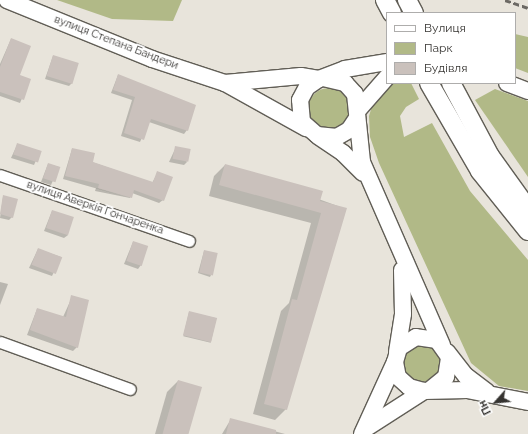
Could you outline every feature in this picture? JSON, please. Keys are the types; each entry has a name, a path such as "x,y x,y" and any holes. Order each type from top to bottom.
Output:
{"main road":[{"name":"вулиця Степана Бандери","path":"7,0 152,59 225,83 312,132 349,157 370,182"},
{"path":"385,0 391,12"},
{"path":"407,0 413,12"},
{"path":"386,62 351,67 321,78 307,87 300,100 300,115 312,132 337,136 349,130 358,114 386,78"},
{"name":"вулиця Степана Бандери","path":"225,83 301,76 321,78"},
{"path":"321,78 345,83 355,94 358,114 358,150 370,182 450,364 446,376 428,390 365,430"},
{"path":"429,84 480,171 528,231"},
{"path":"452,84 490,156 528,209"},
{"path":"510,84 528,91"},
{"path":"400,251 403,314 396,358 403,383 428,390 494,396 528,402"},
{"path":"365,430 404,343 416,337 430,337 444,348 466,376 494,396"}],"street":[{"name":"вулиця Аверкія Гончаренка","path":"0,175 189,241"},
{"path":"0,342 130,389"}],"green space":[{"path":"57,0 182,0 173,21 112,19"},
{"path":"516,34 528,37 528,73 516,68"},
{"path":"393,84 412,84 419,99 406,107 400,116 404,137 432,123 470,191 528,260 528,391 499,386 471,363 379,163 370,137 369,116 373,103"},
{"path":"325,88 333,88 341,91 347,97 350,109 347,121 341,127 333,130 325,130 317,127 311,121 308,113 308,105 311,97 317,91"},
{"path":"495,89 528,101 528,177 475,100"},
{"path":"417,344 425,344 435,349 439,356 439,370 435,377 425,382 417,382 407,377 405,374 402,367 402,359 407,349 410,347"}],"building":[{"path":"11,38 31,46 20,75 31,79 24,100 0,92 0,67"},
{"path":"53,55 79,63 72,84 47,76"},
{"path":"118,74 196,105 188,131 151,119 144,140 124,133 135,97 113,90"},
{"path":"17,143 42,151 38,162 13,154"},
{"path":"175,146 191,149 188,162 173,159"},
{"path":"72,148 95,153 93,162 153,182 157,171 173,177 164,201 134,190 132,198 98,188 99,184 65,176"},
{"path":"48,163 60,167 55,182 43,178"},
{"path":"225,164 323,191 320,201 347,208 287,410 264,404 292,299 297,300 321,213 219,185"},
{"path":"3,195 18,199 13,218 0,214"},
{"path":"52,210 74,217 68,235 46,228"},
{"path":"133,241 148,246 142,266 127,261"},
{"path":"38,248 62,257 56,274 32,265"},
{"path":"204,250 218,253 213,275 199,272"},
{"path":"71,295 89,300 78,348 30,330 37,308 66,317"},
{"path":"189,311 217,318 211,342 183,335"},
{"path":"178,380 202,387 189,434 163,434"},
{"path":"230,418 276,430 276,434 226,434"}],"railway":[{"path":"505,0 528,8"}]}
